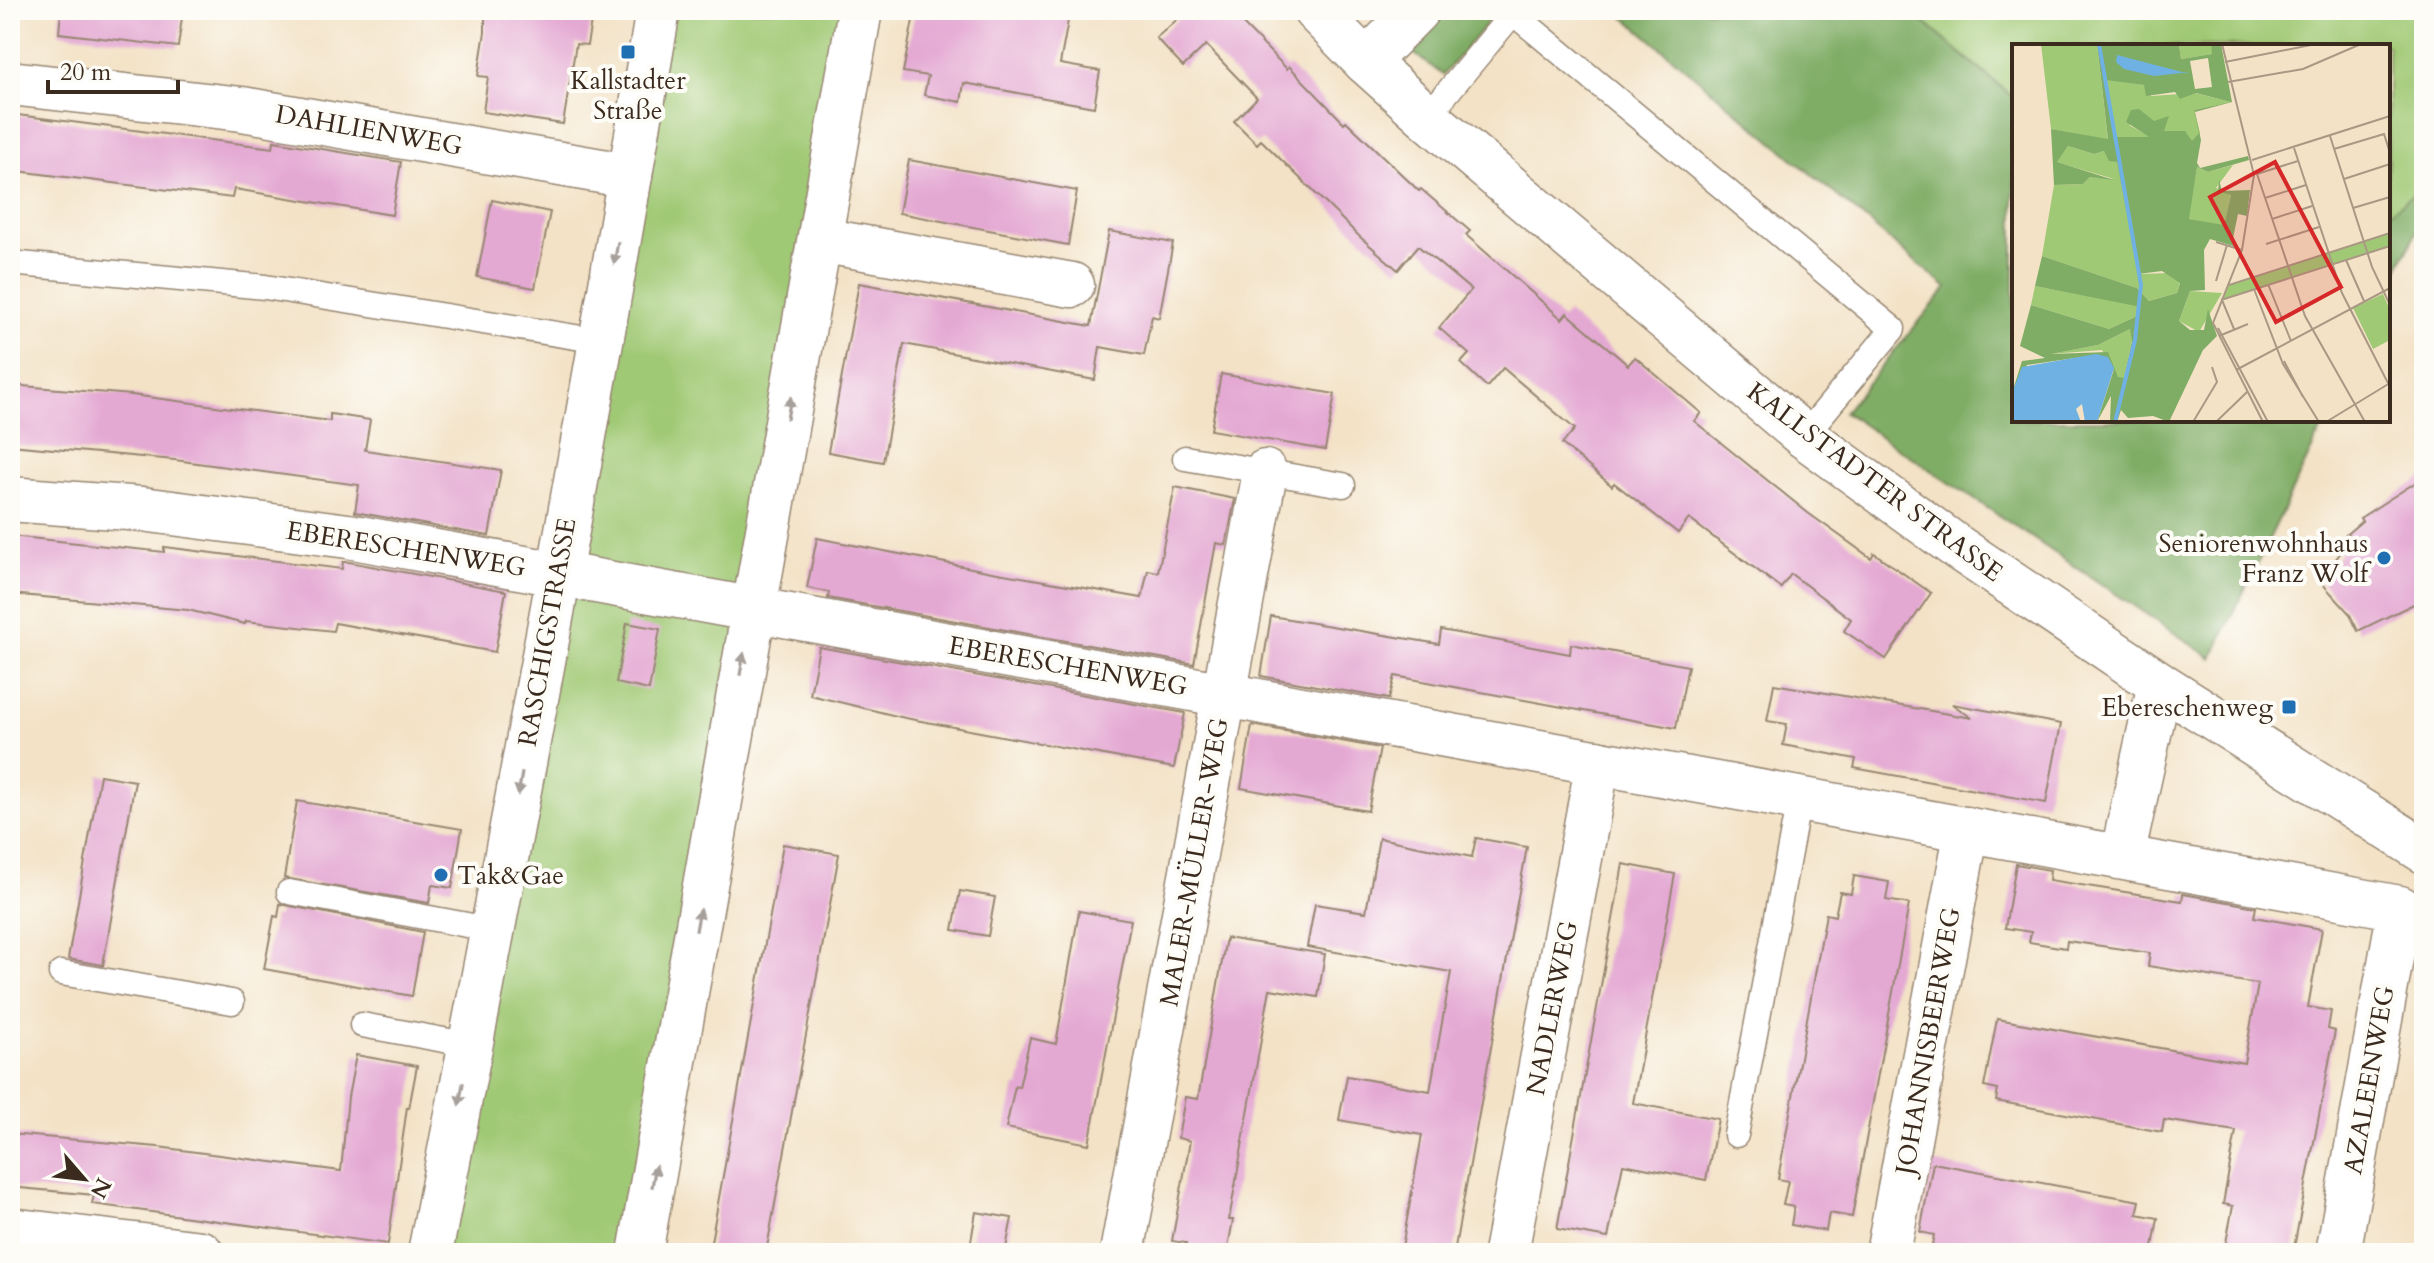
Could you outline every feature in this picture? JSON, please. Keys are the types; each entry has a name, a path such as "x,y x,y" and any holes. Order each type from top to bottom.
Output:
{"street":[{"name":"RASCHIGSTRASSE","path":"430,1253 494,930 658,10"},
{"path":"640,1253 860,10"},
{"name":"KALLSTADTER STRASSE","path":"1315,10 1427,117 1804,436 1957,547 2160,684 2424,851"},
{"path":"1366,62 1417,10"},
{"name":"DAHLIENWEG","path":"10,83 242,109 630,176"},
{"path":"820,240 1072,285"},
{"name":"MALER-MÜLLER-WEG","path":"1122,1253 1265,472"},
{"name":"EBERESCHENWEG","path":"10,499 142,509 348,536 2400,908"},
{"path":"2122,857 2160,684"},
{"name":"NADLERWEG","path":"1506,1253 1598,762"},
{"name":"JOHANNISBEERWEG","path":"1888,1253 1967,829"},
{"name":"AZALEENWEG","path":"2338,1253 2400,908"},
{"path":"10,1230 201,1253"}],"lane":[{"path":"1427,117 1513,13 1893,329 1804,436"},
{"path":"10,263 265,287 600,341"},
{"path":"1185,458 1343,485"},
{"path":"1736,1135 1799,799"},
{"path":"289,892 494,930"},
{"path":"61,973 232,1002"},
{"path":"362,1025 471,1045"}],"green space":[{"path":"658,10 860,10 640,1253 430,1253"},
{"path":"1446,10 1498,10 1443,75 1408,49"},
{"path":"1616,10 1909,10 2012,96 2012,422 2325,422 2212,658 1844,412 1947,288"},
{"path":"1909,10 2424,10 2424,186 2390,212 2390,44 2012,44 2012,96"},
{"path":"2424,186 2424,217 2390,285 2390,212"}],"building":[{"path":"61,10 183,10 178,47 59,33"},
{"path":"485,10 593,10 587,45 576,44 563,124 483,112 488,77 478,76"},
{"path":"915,10 1070,10 1060,64 1100,71 1094,107 964,83 961,102 924,95 928,76 903,72"},
{"path":"1173,10 1241,10 1235,16 1287,69 1289,66 1344,123 1346,121 1419,191 1421,189 1470,231 1466,235 1562,319 1567,313 1628,365 1635,357 1701,413 1694,421 1808,513 1871,558 1874,553 1931,593 1886,659 1844,631 1851,619 1791,574 1781,588 1689,519 1678,533 1614,483 1612,486 1562,444 1575,429 1503,368 1487,387 1461,363 1469,354 1439,328 1471,290 1418,246 1398,270 1261,140 1257,144 1234,121 1257,98 1206,45 1183,67 1156,38 1180,17"},
{"path":"10,114 273,148 274,141 401,162 392,215 234,189 232,198 10,170"},
{"path":"909,160 1077,191 1068,245 899,213"},
{"path":"492,200 550,212 535,288 477,277"},
{"path":"1109,231 1173,243 1159,318 1152,316 1144,355 1100,347 1095,380 904,344 883,462 828,452 859,283 1091,326"},
{"path":"1221,374 1335,394 1325,450 1211,430"},
{"path":"10,385 132,395 330,421 330,414 370,420 365,450 501,470 489,536 355,512 359,485 175,460 10,445"},
{"name":"Seniorenwohnhaus Franz Wolf","path":"2424,477 2424,599 2358,631 2349,613 2320,581 2341,552 2336,543 2362,521 2360,518"},
{"path":"1175,487 1235,499 1226,545 1216,543 1194,664 828,598 829,592 807,588 817,538 1142,598 1148,570 1158,572"},
{"path":"10,536 164,552 164,547 342,569 343,562 349,562 506,591 495,652 335,623 333,631 246,621 245,624 188,610 10,594"},
{"path":"1271,616 1439,644 1441,630 1570,654 1571,644 1688,666 1676,728 1395,676 1389,699 1261,676"},
{"path":"627,623 660,629 649,690 616,683"},
{"path":"819,647 1185,713 1174,768 905,718 810,695"},
{"path":"1774,684 1972,718 1952,704 2061,724 2046,803 1854,768 1856,759 1783,745 1787,724 1767,721"},
{"path":"1252,725 1380,748 1368,811 1241,788"},
{"path":"100,775 135,781 103,965 68,959"},
{"path":"297,801 462,829 452,888 432,885 429,903 284,878"},
{"path":"1379,838 1472,857 1476,838 1527,847 1454,1253 1401,1253 1422,1135 1339,1120 1347,1076 1430,1091 1451,972 1307,947 1315,904 1366,912"},
{"path":"783,844 839,854 831,899 766,1253 709,1253"},
{"path":"1623,864 1675,874 1633,1103 1718,1119 1706,1180 1623,1164 1608,1238 1557,1229"},
{"path":"2016,864 2050,870 2049,880 2182,901 2183,894 2256,907 2254,917 2322,929 2308,1007 2331,1011 2328,1029 2335,1031 2293,1253 2224,1253 2233,1206 2223,1204 2236,1131 2164,1120 2162,1132 1996,1101 1998,1090 1984,1087 1997,1019 2244,1063 2258,984 2148,966 2150,953 2067,941 2066,948 2029,942 2031,932 2005,928"},
{"path":"1854,876 1889,882 1886,900 1909,904 1852,1217 1829,1213 1826,1231 1791,1225 1794,1207 1783,1205 1788,1181 1778,1179 1826,914 1835,916 1840,892 1851,894"},
{"path":"960,891 995,897 988,936 953,930"},
{"path":"280,904 423,932 412,996 264,969 274,916 278,917"},
{"path":"1079,911 1131,920 1089,1144 1006,1128 1030,1038 1056,1044"},
{"path":"1226,938 1325,954 1318,997 1270,989 1229,1220 1233,1220 1227,1253 1184,1253 1186,1243 1172,1241 1190,1141 1178,1138 1185,1097 1198,1099"},
{"path":"356,1055 417,1066 407,1107 388,1244 92,1204 94,1195 10,1187 10,1134 158,1147 341,1171 348,1097"},
{"path":"1933,1163 2140,1201 2137,1214 2158,1218 2152,1253 1970,1253 1932,1246 1934,1235 1920,1232"},
{"path":"976,1212 1012,1218 1005,1253 969,1253"}],"place":[{"name":"Kallstadter Straße","path":"628,52"},
{"name":"Seniorenwohnhaus Franz Wolf","path":"2384,558"},
{"name":"Ebereschenweg","path":"2289,707"},
{"name":"Tak&Gae","path":"441,875"}]}
